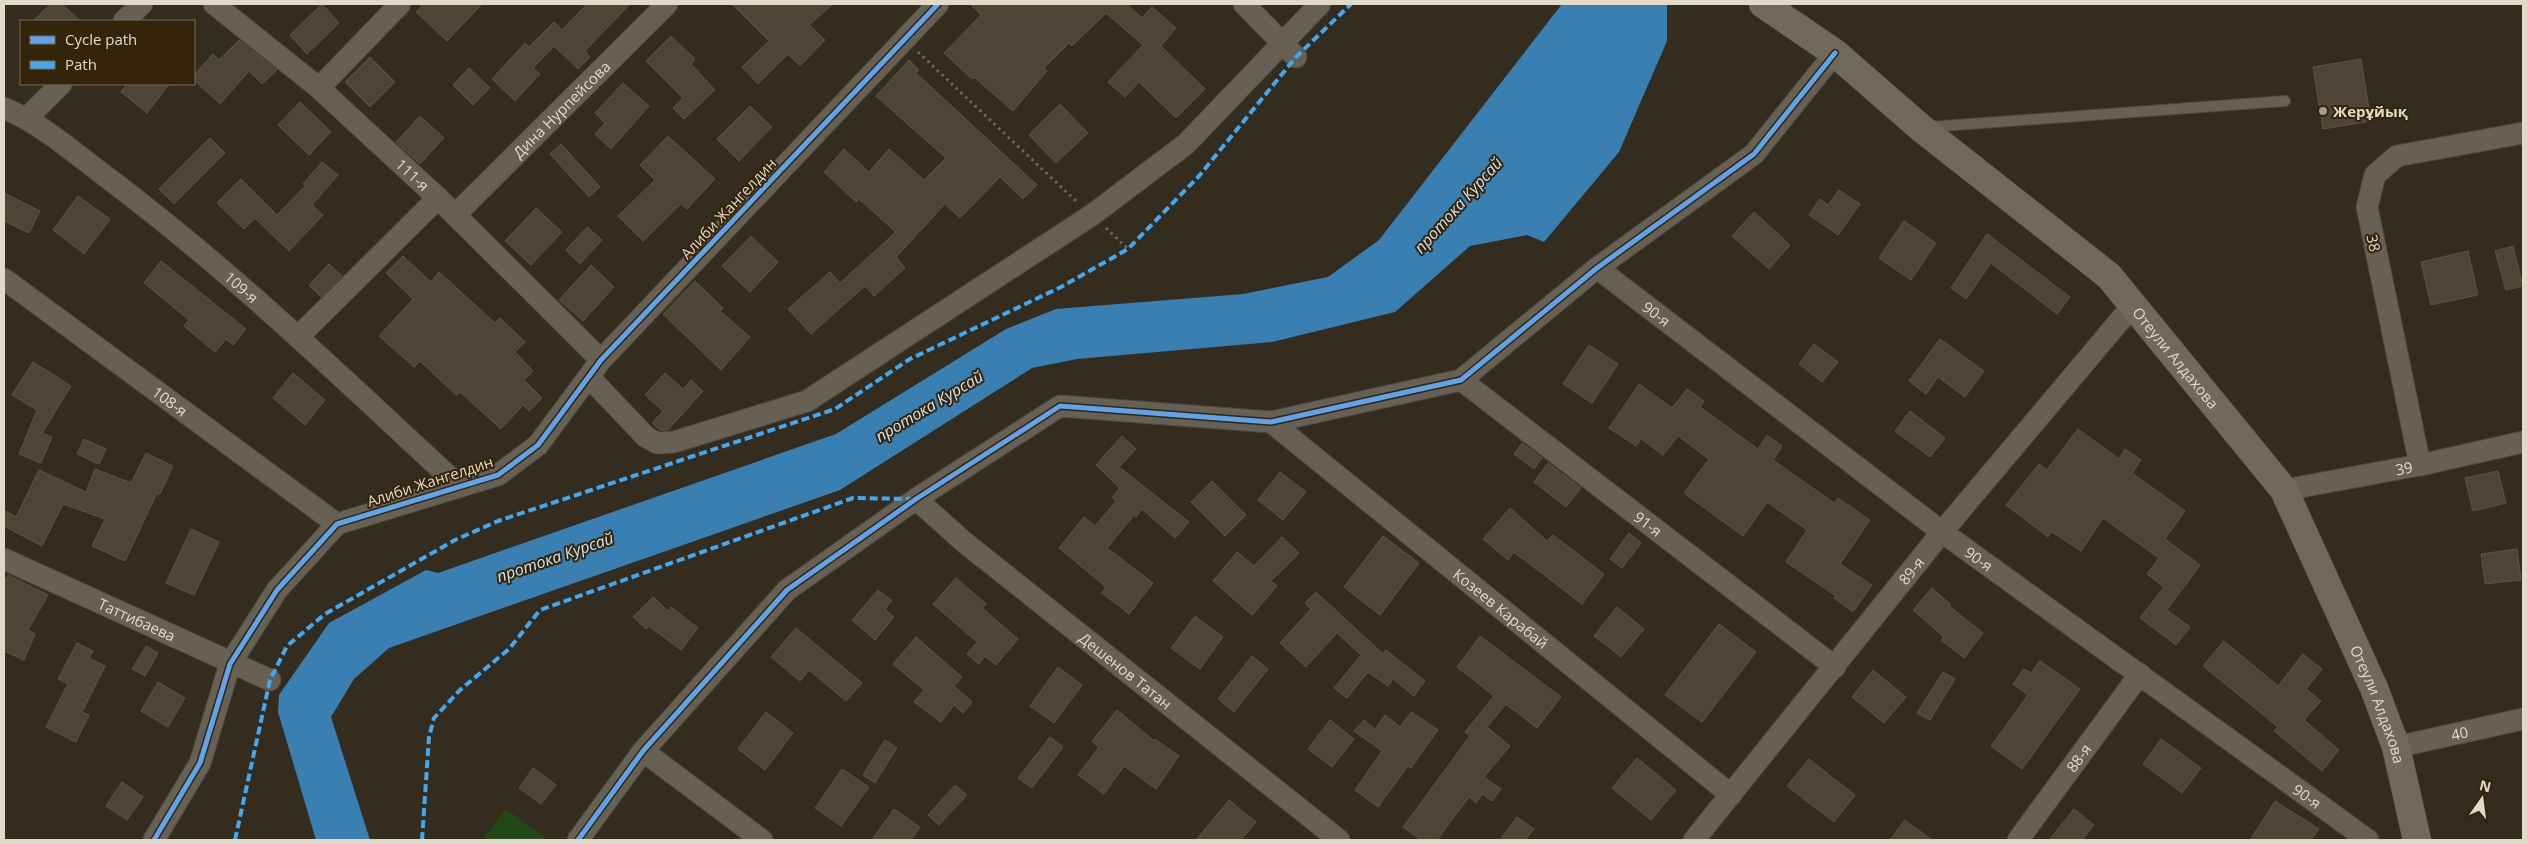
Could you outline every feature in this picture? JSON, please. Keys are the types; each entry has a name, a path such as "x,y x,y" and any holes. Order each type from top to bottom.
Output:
{"highway":[{"name":"Отеули Алдахова","path":"1763,4 1835,53 1921,128 2109,276 2284,490 2374,688 2396,747 2417,840"}],"street":[{"path":"125,20 142,4"},
{"name":"111-я","path":"214,4 319,88 438,198 601,360"},
{"path":"319,88 400,4"},
{"name":"Дина Нурпейсова","path":"455,215 667,4"},
{"name":"Алиби Жангелдин","path":"337,524 498,475 538,445 601,360 938,4"},
{"path":"1244,4 1290,50"},
{"path":"588,377 646,438 656,443 674,442 807,401 1092,215 1186,144 1290,50 1320,4"},
{"path":"578,840 643,751 787,590 916,499 1060,406 1271,422 1461,380 1597,268 1754,154 1835,53"},
{"path":"27,118 61,85"},
{"name":"109-я","path":"4,108 27,118 151,210 298,337 460,487"},
{"name":"38","path":"2420,465 2367,208 2375,175 2397,156 2523,133"},
{"path":"298,337 438,198"},
{"name":"90-я","path":"1597,268 1942,532 2368,840"},
{"name":"108-я","path":"4,279 337,524"},
{"name":"89-я","path":"1694,840 1942,532 2133,306"},
{"name":"91-я","path":"1461,380 1835,667"},
{"name":"Козеев Карабай","path":"1271,422 1731,795"},
{"name":"39","path":"2284,490 2420,465 2523,442"},
{"name":"Дешенов Татан","path":"916,499 972,548 1339,840"},
{"path":"154,840 200,763 230,664 277,590 337,524"},
{"name":"Таттибаева","path":"4,560 230,664 270,680"},
{"name":"88-я","path":"2018,840 2140,674"},
{"name":"40","path":"2396,747 2523,719"},
{"path":"643,751 762,840"}],"lane":[{"path":"1921,128 2285,101"}],"path":[{"path":"904,40 1128,249"}],"green space":[{"path":"506,809 548,840 482,840"}],"water":[{"name":"протока Курсай","path":"1562,4 1667,4 1667,41 1619,152 1544,242 1527,235 1470,246 1395,312 1272,342 1077,359 1032,368 840,490 389,648 354,679 331,717 370,840 316,840 278,712 279,695 329,623 426,570 438,573 836,434 1006,329 1056,309 1243,294 1328,277 1379,240"}],"building":[{"path":"50,4 62,4 79,20 34,20"},
{"path":"322,4 339,23 307,54 290,35"},
{"path":"423,4 482,4 447,41 416,12"},
{"path":"587,4 630,4 585,51 590,57 578,69 554,46 533,68 540,74 515,101 492,79 525,43 529,47 554,22 562,30"},
{"path":"732,4 833,4 809,25 825,40 800,66 788,54 758,84 742,67 769,41"},
{"path":"970,4 1127,4 1142,18 1152,7 1176,28 1161,46 1205,89 1176,118 1139,82 1125,97 1108,82 1143,45 1106,13 1072,46 1069,43 1044,68 1047,71 1013,111 974,77 972,79 944,53 981,15"},
{"path":"671,36 695,59 691,64 715,90 684,119 673,108 683,98 646,61"},
{"path":"239,40 277,70 262,84 249,71 220,104 195,81 195,74 213,54 219,60"},
{"path":"370,57 395,82 370,107 345,82"},
{"path":"2361,59 2371,121 2323,129 2313,67"},
{"path":"909,60 919,70 916,73 1037,185 1023,199 1000,177 960,218 945,204 896,257 905,268 874,296 865,286 811,334 788,309 830,272 840,283 896,232 859,199 856,202 824,172 844,149 869,172 889,149 924,180 946,158 876,96"},
{"path":"469,68 490,88 473,105 453,85"},
{"path":"623,83 649,106 611,149 595,134 605,123 595,113"},
{"path":"126,85 168,85 147,113 121,92"},
{"path":"300,102 331,132 309,155 278,125"},
{"path":"1060,104 1088,133 1056,163 1029,135"},
{"path":"750,106 772,127 739,161 717,139"},
{"path":"420,116 444,138 420,164 396,142"},
{"path":"668,136 715,179 687,209 681,204 643,241 618,216 655,180 640,165"},
{"path":"210,138 225,153 174,204 159,189"},
{"path":"561,144 600,187 589,197 550,154"},
{"path":"322,162 338,175 312,205 323,215 289,251 255,218 244,229 217,203 241,179 277,215 305,186 303,184"},
{"path":"1839,190 1860,204 1838,235 1809,215 1820,199 1828,205"},
{"path":"4,193 40,211 29,233 4,221"},
{"path":"78,196 110,219 84,254 53,230"},
{"path":"536,208 562,232 531,265 505,241"},
{"path":"1754,212 1790,245 1769,269 1732,236"},
{"path":"1904,221 1936,243 1911,280 1879,258"},
{"path":"587,227 602,240 580,264 566,250"},
{"path":"1987,234 2070,297 2057,314 1991,263 1966,299 1951,288"},
{"path":"751,236 778,262 750,292 722,266"},
{"path":"2513,246 2523,286 2506,290 2495,251"},
{"path":"2468,251 2478,295 2431,305 2421,262"},
{"path":"403,256 431,282 439,272 495,323 500,318 525,342 515,352 533,371 524,380 542,398 529,411 523,405 501,429 460,392 456,395 420,361 414,367 379,336 413,299 386,273"},
{"path":"161,261 246,329 233,345 226,339 215,352 184,326 189,320 144,283"},
{"path":"329,264 342,276 321,297 309,285"},
{"path":"591,265 614,287 583,321 559,300"},
{"path":"695,281 723,308 720,311 750,337 721,370 663,314"},
{"path":"1940,339 1984,371 1965,397 1938,377 1926,394 1909,381"},
{"path":"1814,344 1838,362 1822,382 1799,364"},
{"path":"1589,345 1618,364 1592,403 1563,384"},
{"path":"33,362 71,386 42,433 52,437 41,463 19,454 37,410 12,395"},
{"path":"293,373 325,400 305,425 273,398"},
{"path":"665,373 683,389 691,380 703,391 668,430 660,430 652,423 663,411 645,395"},
{"path":"1639,384 1672,408 1687,389 1704,401 1700,407 1758,449 1767,435 1782,446 1773,460 1834,503 1838,498 1870,520 1840,564 1872,585 1853,612 1834,598 1836,596 1786,562 1807,530 1767,502 1743,536 1684,493 1709,459 1678,436 1663,455 1641,439 1636,446 1609,428"},
{"path":"1910,411 1945,438 1930,457 1895,431"},
{"path":"2078,429 2119,459 2125,449 2141,460 2132,473 2185,511 2165,539 2200,565 2167,610 2190,627 2176,645 2140,618 2164,587 2147,574 2159,558 2103,518 2081,551 2052,532 2048,537 2006,505 2039,464 2047,470"},
{"path":"1122,436 1136,449 1119,467 1189,522 1175,538 1142,509 1136,517 1134,515 1107,548 1153,583 1129,614 1102,593 1106,587 1059,548 1084,517 1095,526 1116,501 1112,497 1120,488 1096,465"},
{"path":"84,439 106,449 99,464 77,454"},
{"path":"1522,443 1542,458 1534,469 1514,454"},
{"path":"146,453 173,466 160,494 157,493 125,561 92,546 105,519 63,504 42,546 4,526 4,510 16,517 39,470 86,492 95,469 131,483"},
{"path":"1548,463 1581,488 1566,507 1534,482"},
{"path":"2498,471 2506,503 2473,511 2465,478"},
{"path":"1280,472 1306,492 1283,520 1258,500"},
{"path":"1212,481 1246,515 1225,536 1191,502"},
{"path":"1510,508 1547,541 1553,535 1604,574 1582,604 1514,552 1508,560 1483,539"},
{"path":"191,529 219,542 194,595 166,583"},
{"path":"1629,533 1641,543 1622,568 1610,559"},
{"path":"1383,536 1419,563 1380,615 1344,587"},
{"path":"1282,537 1299,553 1271,581 1277,586 1252,615 1213,581 1237,552 1254,566"},
{"path":"2517,549 2521,580 2485,584 2481,554"},
{"path":"8,575 48,595 28,630 35,634 24,660 4,651 4,583"},
{"path":"956,578 986,604 982,608 1018,639 996,665 985,656 979,664 967,654 977,642 933,604"},
{"path":"1932,588 1950,604 1949,606 1983,633 1964,658 1941,640 1944,637 1913,610"},
{"path":"878,590 892,601 885,609 894,617 875,640 852,620"},
{"path":"1316,592 1383,654 1386,650 1425,681 1414,696 1393,679 1388,686 1368,672 1347,698 1334,688 1361,655 1337,633 1306,667 1280,643 1311,609 1305,603"},
{"path":"653,597 668,611 671,607 698,628 681,650 649,626 646,629 633,617"},
{"path":"1617,607 1644,629 1621,657 1594,636"},
{"path":"1195,616 1223,637 1200,669 1171,648"},
{"path":"1719,624 1756,652 1702,722 1665,695"},
{"path":"796,628 862,683 846,701 809,670 800,681 771,657"},
{"path":"1480,636 1561,697 1537,728 1506,704 1487,727 1510,746 1484,777 1501,789 1492,801 1482,794 1476,803 1469,797 1437,840 1421,840 1403,827 1470,736 1465,732 1494,696 1457,667"},
{"path":"916,637 962,677 954,686 972,702 963,713 954,705 941,722 914,702 924,690 893,664"},
{"path":"2224,641 2278,686 2303,654 2322,669 2306,689 2321,701 2304,720 2339,750 2322,771 2274,731 2278,727 2203,666"},
{"path":"77,643 93,651 89,658 105,666 82,712 89,715 76,742 46,727 68,684 58,679"},
{"path":"146,646 158,653 145,676 132,669"},
{"path":"1252,656 1268,669 1234,712 1218,699"},
{"path":"2040,661 2080,689 2022,769 1991,746 2028,695 2013,684 2024,669 2031,673"},
{"path":"1058,667 1082,685 1054,723 1030,706"},
{"path":"1873,670 1906,697 1884,723 1852,697"},
{"path":"1943,672 1955,679 1930,720 1917,713"},
{"path":"158,682 185,698 168,727 141,711"},
{"path":"1117,710 1154,741 1155,739 1179,756 1156,789 1124,766 1104,794 1078,775 1099,747 1092,741"},
{"path":"766,712 793,733 765,770 738,749"},
{"path":"1411,712 1438,730 1411,768 1408,766 1378,807 1355,790 1382,751 1354,731 1364,720 1375,729 1385,715 1400,727"},
{"path":"1330,720 1354,739 1332,767 1308,749"},
{"path":"1050,737 1063,747 1032,788 1018,778"},
{"path":"2161,739 2201,768 2182,793 2143,764"},
{"path":"885,740 897,748 875,783 863,775"},
{"path":"1637,758 1676,790 1651,820 1612,788"},
{"path":"1809,759 1855,795 1834,822 1787,786"},
{"path":"533,768 556,785 541,804 519,788"},
{"path":"842,769 869,787 841,826 815,808"},
{"path":"122,782 143,797 127,820 106,806"},
{"path":"955,785 967,795 939,825 928,815"},
{"path":"1229,800 1256,822 1241,840 1196,840"},
{"path":"2275,801 2319,829 2311,840 2250,840"},
{"path":"894,809 920,827 911,840 872,840"},
{"path":"2074,809 2094,825 2082,840 2049,840"},
{"path":"1517,817 1534,829 1525,840 1500,840"},
{"path":"1905,820 1932,840 1890,840"}],"marked path":[{"path":"235,840 270,680 287,646 325,614 455,540 498,521 835,409 910,359 1061,287 1128,249 1199,176 1296,57 1351,4"},
{"path":"422,840 429,737 434,718 460,690 509,649 540,610 853,498 915,499"}],"cycle path":[{"path":"154,840 200,763 230,664 277,590 337,524 498,475 538,445 601,360 938,4"},
{"path":"578,840 643,751 787,590 916,499 1060,406 1271,422 1461,380 1597,268 1754,154 1835,53"}],"place":[{"name":"Жерұйық","path":"2323,111"}]}
